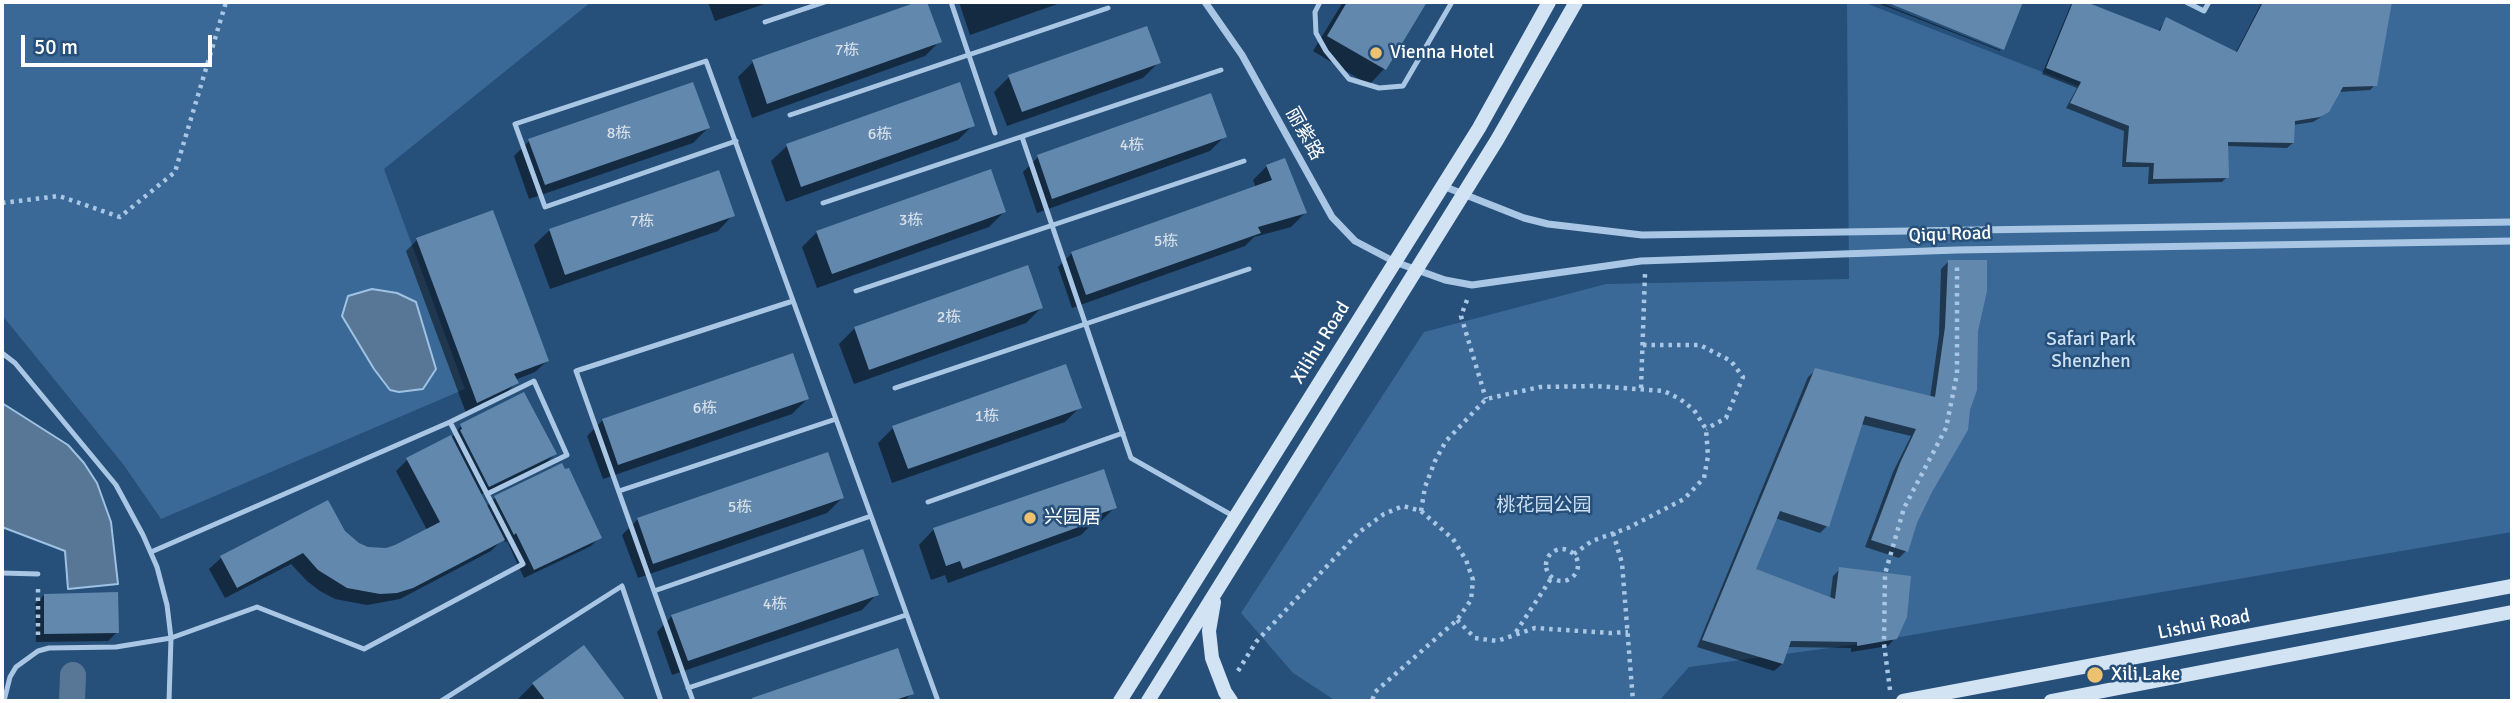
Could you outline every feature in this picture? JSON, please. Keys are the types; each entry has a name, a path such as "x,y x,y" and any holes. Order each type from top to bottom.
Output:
{"street":[{"name":"丽紫路","path":"1205,2 1242,55 1332,217 1355,241 1395,262"},
{"name":"Xilihu Road","path":"1120,701 1479,128 1549,2"},
{"path":"1148,701 1497,140 1576,2"},
{"name":"Qiqu Road","path":"1443,186 1524,218 1548,224 1642,235 2512,222"},
{"name":"Qiqu Road","path":"1395,262 1445,280 1472,285 1641,261 1957,250 2512,241"},
{"name":"Lishui Road","path":"1903,701 2512,586"},
{"path":"1215,594 1209,631 1212,658 1228,697"},
{"path":"2051,701 2512,612"}],"lane":[{"path":"765,22 825,2"},
{"path":"951,2 995,133"},
{"path":"1320,2 1315,12 1316,33 1326,51 1349,79 1379,88 1403,86 1452,2"},
{"path":"2186,2 2204,11 2209,2"},
{"path":"790,115 1108,8"},
{"path":"736,141 545,207 515,124 706,61 736,141 938,701"},
{"path":"822,203 1221,70"},
{"path":"1022,137 1131,458 1235,517"},
{"path":"856,291 1244,161"},
{"path":"895,388 1249,269"},
{"path":"692,701 576,371 793,301"},
{"path":"2,353 15,363 116,485 151,552 167,605 171,638 169,701"},
{"path":"151,552 450,422 534,381 567,455 487,494"},
{"path":"619,491 836,419"},
{"path":"4,701 10,677 16,667 38,651 49,648 116,647 171,638 257,607 364,649 523,564 450,422"},
{"path":"928,502 1123,433"},
{"path":"654,591 871,516"},
{"path":"2,573 38,574"},
{"path":"441,701 622,586 660,701"},
{"path":"688,688 906,615"},
{"path":"169,691 177,701"}],"path":[{"path":"2,203 59,196 120,217 175,172 226,2"},
{"path":"1891,701 1884,644 1885,574 1904,508 1946,428 1958,374 1957,250"},
{"path":"1641,261 1645,276 1641,388"},
{"path":"1472,285 1461,316 1486,399"},
{"path":"1643,345 1700,345 1731,361 1743,377 1726,418 1706,429"},
{"path":"1421,510 1425,487 1446,441 1486,399 1540,387 1641,388 1664,391 1680,399 1694,410 1706,429 1708,456 1704,478 1684,499 1628,527 1592,541 1574,554"},
{"path":"1228,697 1256,642 1357,533 1384,513 1403,506 1421,510 1453,539 1466,560 1473,580 1471,600 1457,620 1375,692 1372,701"},
{"path":"1613,533 1622,563 1633,701"},
{"path":"1564,549 1574,554 1579,565 1575,576 1565,581 1554,580 1552,577 1547,572 1546,561 1553,552 1564,549"},
{"path":"38,574 38,651"},
{"path":"1516,633 1552,577"},
{"path":"1457,620 1475,638 1497,641 1535,628 1628,632"}],"green space":[{"path":"2,2 591,2 384,169 465,389 161,519 123,464 2,315"},
{"name":"Safari Park Shenzhen","path":"1847,2 1863,2 2122,103 2310,94 2356,2 2512,2 2512,532 1859,644 1689,667 1659,701 1336,701 1293,673 1241,613 1424,332 1606,284 1849,279"}],"shaded area":[{"path":"372,289 397,293 416,302 436,369 423,389 399,392 390,390 342,316 348,296"},
{"path":"2,403 68,445 97,483 111,522 118,584 68,589 65,551 2,527"}],"building":[{"path":"917,2 927,2 942,42 767,104 752,60"},
{"name":"Vienna Hotel","path":"1347,2 1427,2 1386,70 1327,36"},
{"path":"1886,2 2023,2 2004,50"},
{"path":"2073,2 2086,2 2160,31 2166,17 2237,52 2263,2 2392,2 2377,86 2343,87 2329,112 2320,117 2295,121 2294,143 2228,142 2229,178 2153,179 2154,163 2126,162 2129,126 2070,103 2081,82 2046,68"},
{"path":"1147,26 1161,63 1022,112 1008,75"},
{"path":"693,82 710,128 545,185 528,139"},
{"path":"960,82 975,126 801,187 786,144"},
{"path":"1211,93 1227,137 1052,199 1037,155"},
{"path":"1285,158 1307,213 1258,227 1261,233 1086,295 1071,252 1272,180 1266,165"},
{"path":"991,169 1006,212 832,274 816,231"},
{"path":"719,170 735,216 565,275 549,229"},
{"path":"493,210 549,361 514,374 519,383 477,403 416,238"},
{"path":"1948,260 1987,260 1987,291 1978,331 1977,390 1970,410 1968,430 1932,492 1917,523 1908,552 1871,540 1916,429 1865,416 1829,527 1780,511 1756,569 1835,599 1839,567 1911,576 1907,617 1897,639 1857,646 1857,642 1791,641 1783,664 1702,640 1815,368 1935,397 1945,327"},
{"path":"1028,265 1043,308 869,370 854,327"},
{"path":"793,353 809,399 618,465 602,419"},
{"path":"1066,364 1082,408 908,469 892,426"},
{"path":"524,392 557,454 489,487 460,430 460,424"},
{"path":"451,435 505,540 413,588 397,593 380,594 347,588 318,570 303,553 237,588 220,556 328,500 345,531 368,547 386,548 395,545 440,522 406,458"},
{"path":"828,452 844,498 653,564 637,518"},
{"path":"562,463 565,469 569,468 602,538 534,570 494,496"},
{"name":"兴园居","path":"1104,469 1117,508 1096,515 1098,520 963,569 960,561 946,566 933,528"},
{"path":"863,549 879,595 688,661 671,615"},
{"path":"118,592 119,633 44,634 44,594"},
{"path":"584,645 626,701 546,701 532,683"},
{"path":"898,648 914,694 892,701 753,701 752,698"}],"waterway":[{"path":"72,701 73,675"}],"place":[{"name":"Vienna Hotel","path":"1376,53"},
{"name":"兴园居","path":"1030,518"},
{"name":"Xili Lake","path":"2095,675"}],"park label":[{"name":"桃花园公园","path":"1544,506"}]}
